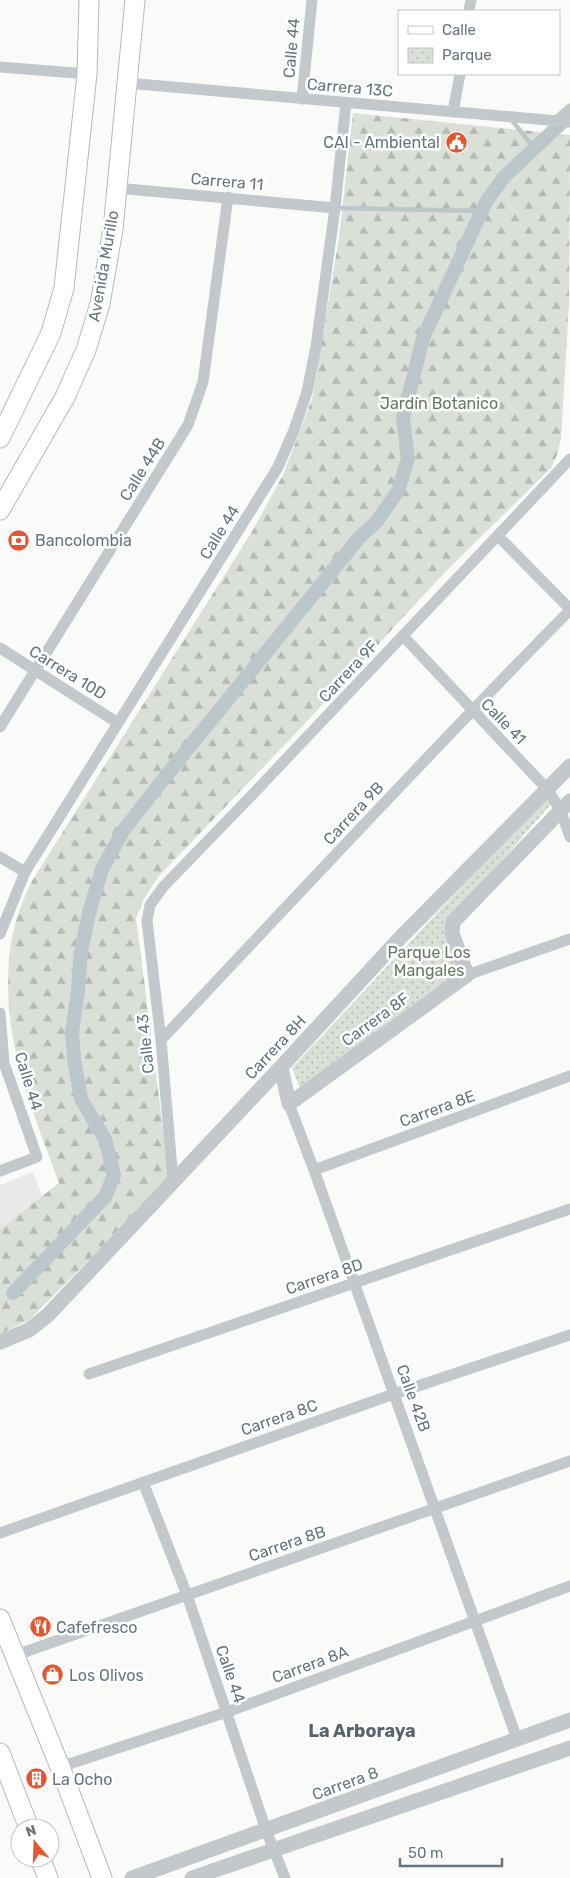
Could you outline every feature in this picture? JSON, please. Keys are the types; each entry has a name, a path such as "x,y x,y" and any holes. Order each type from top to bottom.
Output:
{"main road":[{"path":"0,438 52,333 59,312 66,279 87,74 89,0"},
{"name":"Avenida Murillo","path":"0,510 53,420 86,350 100,304 113,229 135,0"},
{"path":"0,1619 16,1655 102,1878"},
{"path":"0,1753 7,1790 23,1818"}],"street":[{"name":"Calle 44","path":"302,99 312,0"},
{"path":"0,66 87,74"},
{"path":"454,112 460,75"},
{"name":"Carrera 13C","path":"127,83 561,122"},
{"name":"Calle 44","path":"0,934 25,872 278,467 290,439 307,392 316,346 336,208 346,103"},
{"path":"561,122 570,108"},
{"name":"Carrera 11","path":"116,188 336,208"},
{"name":"Calle 44B","path":"0,727 188,425 203,382 228,197"},
{"name":"Carrera 9F","path":"150,905 164,886 570,459"},
{"path":"498,536 570,610"},
{"name":"Carrera 9B","path":"161,1040 471,710 570,610"},
{"name":"Calle 41","path":"403,636 471,710 565,806 570,837"},
{"name":"Carrera 10D","path":"0,648 118,723"},
{"name":"Carrera 8H","path":"0,1342 29,1330 48,1315 400,938 570,766"},
{"path":"467,975 452,932 453,922 565,806"},
{"path":"0,857 25,872"},
{"name":"Calle 43","path":"150,905 147,921 161,1040 173,1180"},
{"name":"Carrera 8F","path":"289,1104 467,975 570,939"},
{"name":"Calle 44","path":"0,1013 2,1064 37,1157 0,1171"},
{"name":"Calle 42B","path":"281,1067 289,1104 355,1283 517,1739"},
{"name":"Carrera 8E","path":"314,1170 570,1076"},
{"name":"Carrera 8D","path":"89,1374 570,1209"},
{"name":"Carrera 8C","path":"0,1533 394,1394 570,1335"},
{"name":"Carrera 8B","path":"16,1655 570,1461"},
{"name":"Calle 44","path":"143,1482 187,1595 266,1830 285,1878"},
{"name":"Carrera 8A","path":"60,1767 227,1712 570,1586"},
{"name":"Carrera 8","path":"132,1878 570,1720"},
{"path":"192,1878 570,1748"}],"shaded area":[{"path":"33,1172 42,1196 0,1229 0,1185"}],"green space":[{"name":"Jardín Botanico","path":"353,113 570,135 569,303 561,439 557,455 551,468 447,570 296,733 158,877 144,899 136,918 169,1176 29,1320 0,1334 0,1229 59,1183 28,1097 13,1041 9,1012 8,981 10,950 17,919 32,881 253,530 283,475 312,399 339,238"},
{"name":"Parque Los Mangales","path":"545,798 552,803 451,919 462,972 300,1089 292,1068"}],"waterway":[{"path":"13,1293 105,1197 114,1175 105,1139 81,1099 74,1059 72,1032 81,951 89,913 102,869 123,831 161,782 359,538 377,521 398,491 408,459 403,418 423,338 486,202 504,177 570,115"},
{"path":"510,118 535,149"},
{"path":"337,208 482,211"}],"place":[{"name":"CAI - Ambiental","path":"456,142"},
{"name":"Bancolombia","path":"19,540"},
{"name":"Cafefresco","path":"40,1627"},
{"name":"Los Olivos","path":"53,1675"},
{"name":"La Ocho","path":"36,1779"}],"district":[{"name":"La Arboraya","path":"362,1731"}]}
